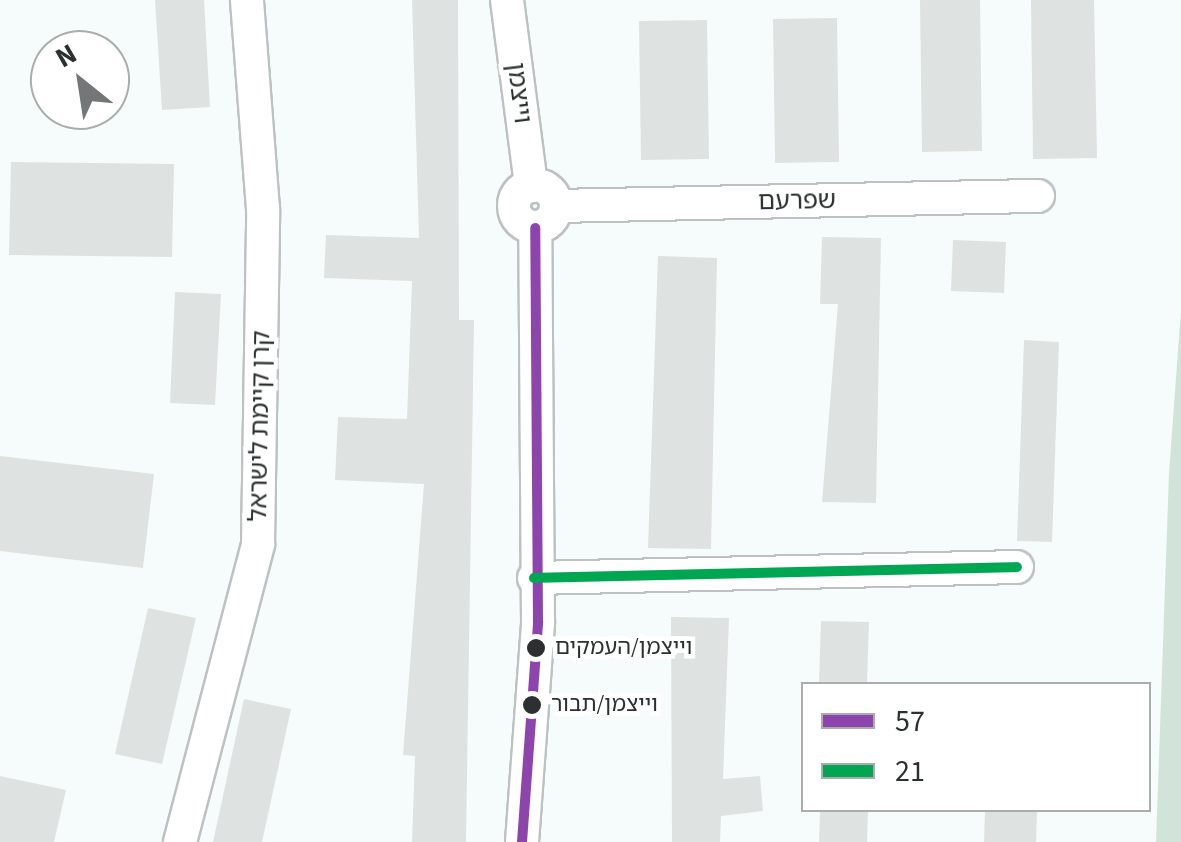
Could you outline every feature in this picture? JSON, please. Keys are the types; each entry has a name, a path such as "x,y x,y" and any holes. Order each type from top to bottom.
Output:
{"street":[{"name":"קרן קיימת לישראל","path":"180,842 258,544 263,208 247,0"},
{"name":"וייצמן","path":"507,0 540,206 534,578 522,842"},
{"name":"שפרעם","path":"540,206 1038,196"},
{"path":"534,578 1017,567"}],"green space":[{"path":"1181,310 1181,842 1156,842 1169,473"}],"building":[{"path":"155,0 204,0 210,107 162,110"},
{"path":"412,0 458,0 459,320 474,320 466,842 412,842 415,756 403,755 424,484 335,480 338,417 407,419 412,281 324,278 326,235 419,238"},
{"path":"920,0 980,0 982,151 922,152"},
{"path":"1031,0 1094,0 1097,158 1033,159"},
{"path":"837,18 839,162 775,163 773,19"},
{"path":"707,20 709,159 641,160 639,21"},
{"path":"11,162 174,164 172,257 9,255"},
{"path":"822,237 881,238 876,503 822,502 838,304 820,304"},
{"path":"953,240 1006,242 1004,293 951,291"},
{"path":"658,256 717,258 711,549 648,548"},
{"path":"175,292 221,294 215,405 170,403"},
{"path":"1024,340 1059,342 1052,542 1017,541"},
{"path":"0,456 154,474 143,568 0,551"},
{"path":"148,608 196,618 162,764 115,754"},
{"path":"671,617 729,618 723,779 760,776 763,811 721,816 720,842 672,842"},
{"path":"821,621 869,622 867,682 819,682"},
{"path":"244,699 291,709 262,842 213,842"},
{"path":"0,776 66,790 54,842 0,842"},
{"path":"820,812 868,812 867,842 819,842"},
{"path":"985,812 1037,812 1036,842 984,842"}],"transit line":[{"name":"57","path":"522,842 538,622 535,228"},
{"name":"21","path":"534,578 1017,567"}],"place":[{"name":"וייצמן/העמקים","path":"536,648"},
{"name":"וייצמן/תבור","path":"532,705"}]}
